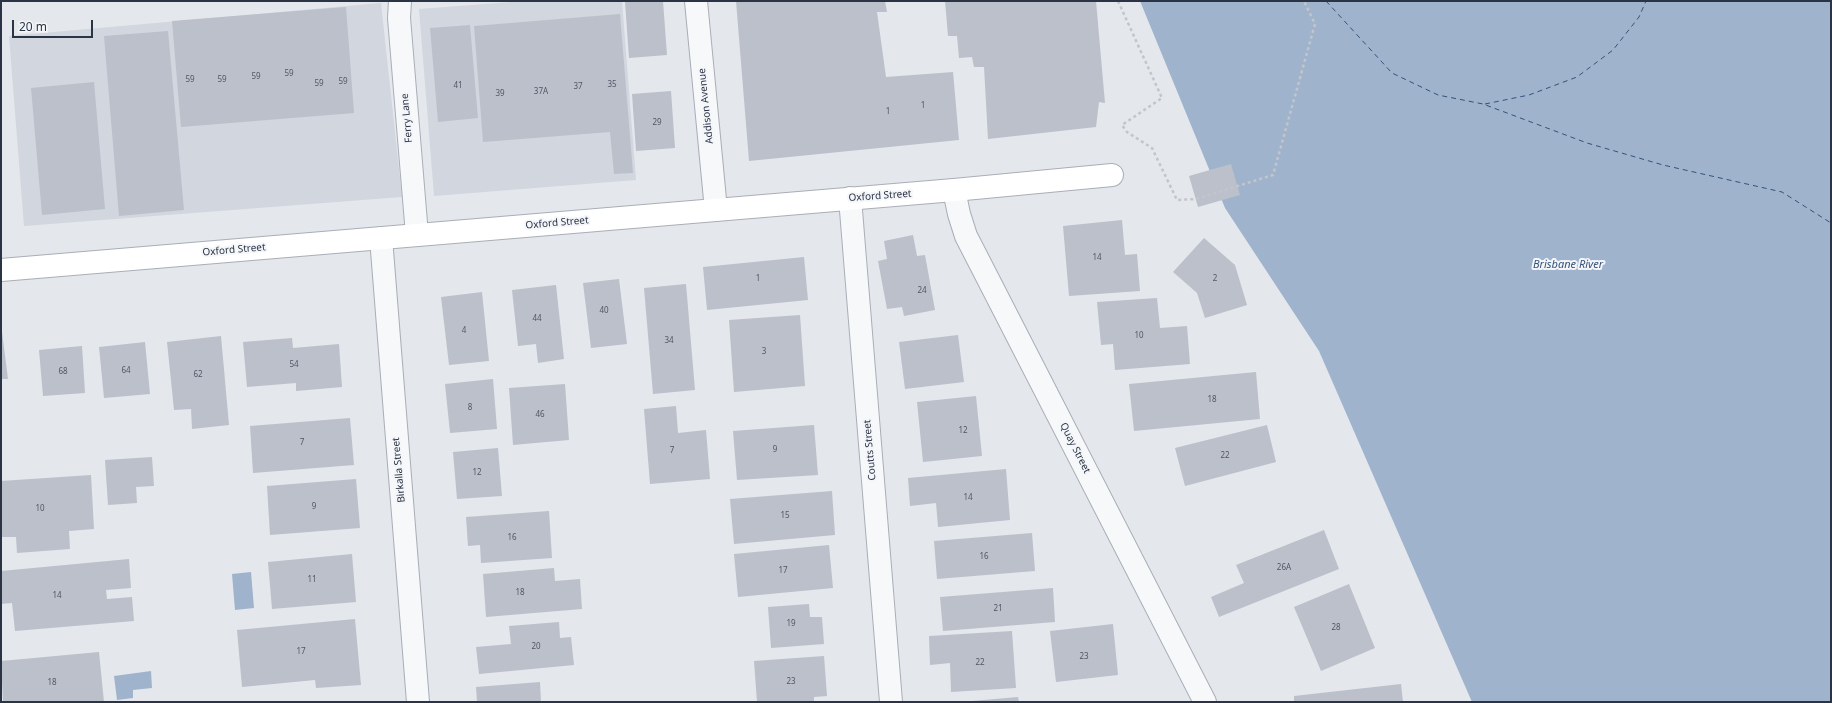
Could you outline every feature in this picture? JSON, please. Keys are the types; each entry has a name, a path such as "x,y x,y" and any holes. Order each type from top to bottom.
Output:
{"street":[{"name":"Ferry Lane","path":"400,1 399,18 417,235"},
{"name":"Addison Avenue","path":"696,1 716,210"},
{"name":"Oxford Street","path":"1,266 381,238 954,190 1112,175"},
{"name":"Quay Street","path":"954,190 959,214 966,236 1205,702"},
{"name":"Coutts Street","path":"850,198 891,702"},
{"name":"Birkalla Street","path":"381,238 418,702"}],"path":[{"path":"1118,1 1162,98 1122,125 1127,132 1152,148 1177,200 1196,199 1273,175 1315,24 1304,1"}],"shaded area":[{"path":"525,1 622,1 636,180 434,196 419,9"},
{"path":"381,3 402,197 24,226 9,36"}],"water":[{"name":"Brisbane River","path":"1140,1 1831,1 1831,702 1472,702 1319,351 1225,208"},
{"path":"251,572 254,608 235,610 232,574"},
{"path":"151,671 152,688 133,690 133,698 117,700 114,676"}],"building":[{"path":"663,1 667,55 629,58 625,2"},
{"path":"736,1 885,1 887,12 877,12 886,77 953,72 959,140 749,161"},
{"path":"945,1 1096,1 1105,103 1099,102 1096,127 988,139 984,67 974,67 972,57 959,58 957,36 948,36"},
{"path":"346,7 354,113 181,127 172,21"},
{"path":"620,14 633,173 614,174 610,132 483,142 474,26"},
{"path":"470,25 478,118 438,122 430,28"},
{"path":"168,31 184,210 119,216 104,36"},
{"path":"94,82 105,209 42,215 31,88"},
{"path":"671,91 675,148 636,151 632,94"},
{"path":"1231,164 1240,195 1198,207 1189,176"},
{"path":"1122,220 1125,255 1137,254 1140,291 1069,296 1063,226"},
{"path":"913,235 917,256 925,255 935,310 904,316 902,307 887,309 878,261 887,259 884,241"},
{"path":"1204,238 1235,265 1247,305 1205,318 1197,293 1173,272"},
{"path":"804,257 808,300 707,310 703,267"},
{"path":"619,279 627,344 591,348 583,283"},
{"path":"686,284 695,390 653,394 644,288"},
{"path":"556,285 564,359 538,363 536,344 518,346 512,290"},
{"path":"482,292 489,361 449,365 441,297"},
{"path":"1157,298 1160,328 1187,326 1190,364 1115,370 1113,344 1101,345 1097,302"},
{"path":"800,315 805,386 734,392 729,320"},
{"path":"1,324 8,379 1,379"},
{"path":"958,335 964,382 905,389 899,342"},
{"path":"221,336 229,425 192,429 191,409 174,410 167,342"},
{"path":"292,338 293,348 339,344 342,387 296,391 296,383 247,387 243,342"},
{"path":"145,342 150,394 104,398 99,347"},
{"path":"82,346 85,393 43,396 39,350"},
{"path":"1256,372 1260,419 1134,431 1129,384"},
{"path":"493,379 497,429 450,433 445,384"},
{"path":"565,384 569,440 513,445 509,388"},
{"path":"976,396 982,456 923,462 917,402"},
{"path":"676,406 678,433 706,430 710,479 650,484 644,409"},
{"path":"350,418 354,465 253,473 250,426"},
{"path":"814,425 818,475 737,480 733,431"},
{"path":"1267,425 1276,462 1185,486 1175,448"},
{"path":"498,448 502,496 457,499 453,452"},
{"path":"152,457 154,486 136,487 137,503 108,505 105,460"},
{"path":"1006,469 1010,520 938,527 936,503 910,506 908,478"},
{"path":"91,475 94,529 69,531 70,549 17,553 16,537 1,537 1,481"},
{"path":"356,479 360,528 270,535 267,486"},
{"path":"832,491 835,535 734,544 730,499"},
{"path":"549,511 552,558 481,563 480,545 468,546 466,517"},
{"path":"1324,530 1339,569 1219,617 1211,597 1244,583 1236,565"},
{"path":"1032,533 1035,571 937,579 934,541"},
{"path":"829,545 833,588 738,597 734,554"},
{"path":"352,554 356,602 272,609 268,562"},
{"path":"129,559 131,588 106,590 107,599 132,597 134,621 15,631 12,603 1,604 1,571"},
{"path":"554,568 555,581 580,579 582,609 486,617 483,574"},
{"path":"1349,584 1375,648 1321,671 1294,607"},
{"path":"1053,588 1055,622 943,631 940,597"},
{"path":"809,604 810,617 822,617 824,644 771,648 768,607"},
{"path":"355,619 361,685 316,688 315,680 242,687 237,630"},
{"path":"559,622 560,638 571,637 574,665 479,674 476,647 511,644 509,626"},
{"path":"1113,624 1118,675 1056,682 1050,631"},
{"path":"1012,631 1016,688 951,692 950,663 930,665 929,636"},
{"path":"99,652 104,702 3,702 1,661"},
{"path":"824,656 827,696 814,697 814,702 757,702 754,661"},
{"path":"540,682 541,702 477,702 476,687"},
{"path":"1401,684 1403,702 1294,702 1294,696"},
{"path":"1018,697 1019,702 972,702 972,701"}],"ferry route":[{"path":"1326,1 1392,73 1438,95 1483,104 1587,143 1663,165 1782,192 1831,223"},
{"path":"1485,104 1529,95 1577,77 1613,50 1639,17 1646,1"}]}
